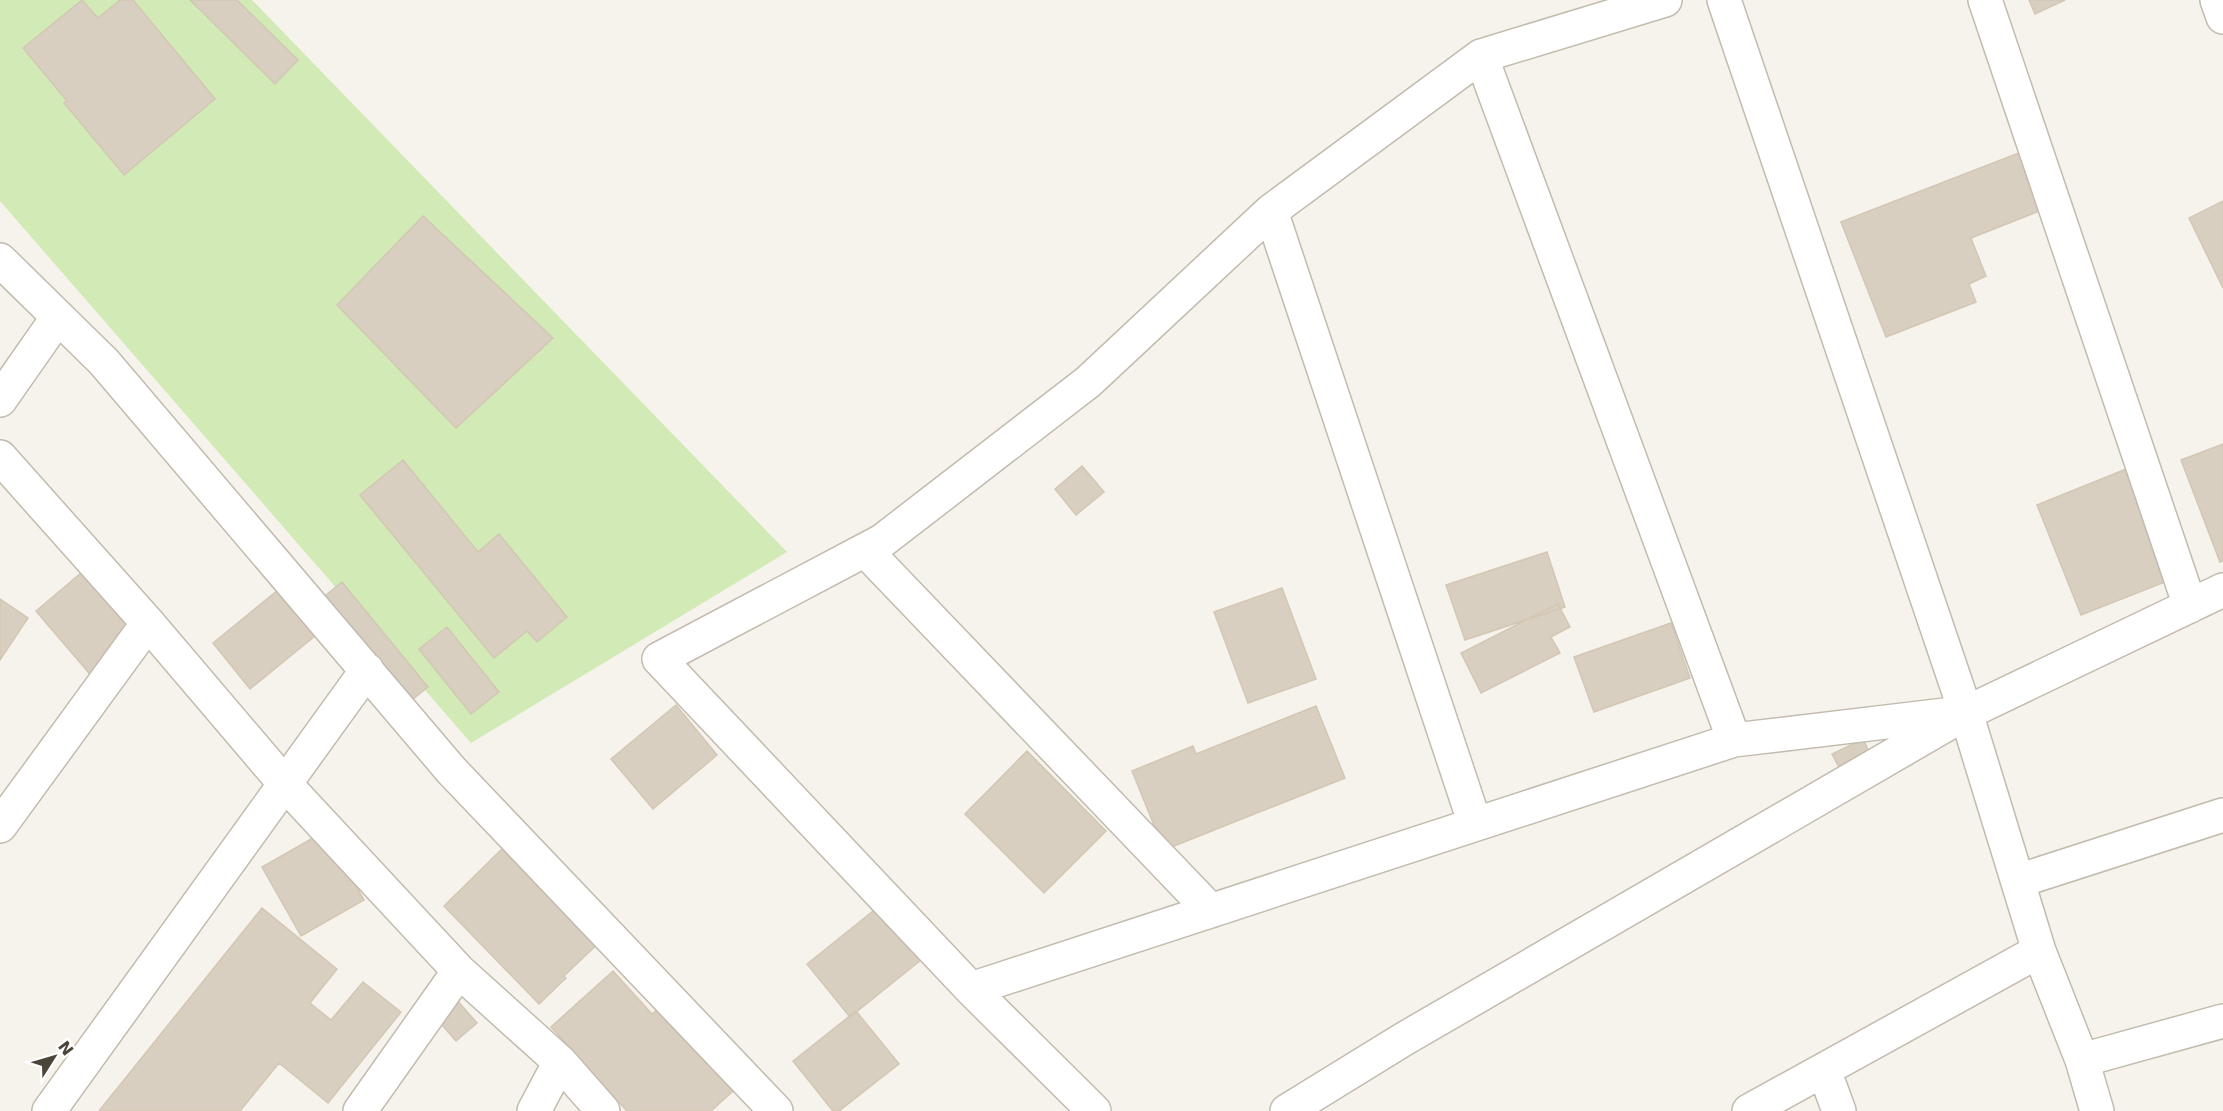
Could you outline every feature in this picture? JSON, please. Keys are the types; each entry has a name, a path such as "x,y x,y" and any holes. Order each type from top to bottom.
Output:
{"street":[{"path":"1094,1111 971,989 659,659 882,541 1089,382 1271,211 1481,56 1665,0"},
{"path":"1724,0 1966,713 2039,951 2082,1060 2097,1111"},
{"path":"1985,0 2190,606"},
{"path":"2217,0 2223,17"},
{"path":"1481,56 1734,740"},
{"path":"1271,211 1475,825"},
{"path":"0,260 104,362 451,770 776,1111"},
{"path":"0,400 58,317"},
{"path":"0,457 148,623 285,784 459,971 561,1062 603,1111"},
{"path":"865,550 1211,911"},
{"path":"1287,1111 1414,1033 1966,713 2223,590"},
{"path":"0,826 148,623"},
{"path":"49,1111 367,670"},
{"path":"971,989 1734,740 1966,713"},
{"path":"2018,881 2223,815"},
{"path":"1749,1111 2039,951"},
{"path":"360,1111 459,971"},
{"path":"2082,1060 2223,1021"},
{"path":"534,1111 561,1062"},
{"path":"1824,1070 1839,1111"}],"green space":[{"path":"0,0 252,0 787,552 471,743 0,201"}],"building":[{"path":"82,0 98,18 120,0 133,0 215,99 124,175 64,103 67,101 23,48"},
{"path":"190,0 237,0 298,60 275,84"},
{"path":"2029,0 2065,0 2035,14"},
{"path":"2034,147 2057,204 1971,238 1986,276 1969,284 1976,302 1886,337 1841,222"},
{"path":"2223,201 2223,288 2189,218"},
{"path":"423,216 553,338 456,428 337,305"},
{"path":"2223,444 2223,561 2220,562 2181,460"},
{"path":"403,460 478,552 499,534 567,617 537,642 527,631 494,658 360,495"},
{"path":"2146,461 2190,572 2081,615 2037,505"},
{"path":"1082,466 1104,492 1076,515 1055,489"},
{"path":"1547,552 1565,607 1465,640 1446,585"},
{"path":"88,567 146,635 94,679 36,611"},
{"path":"289,581 311,607 342,582 428,687 396,713 326,627 250,689 213,643"},
{"path":"1282,588 1316,679 1248,703 1214,612"},
{"path":"0,599 28,618 0,660"},
{"path":"1558,604 1570,627 1551,637 1560,653 1481,693 1461,653"},
{"path":"1671,623 1690,678 1594,712 1574,657"},
{"path":"447,627 499,692 471,714 419,649"},
{"path":"676,705 717,755 653,809 611,759"},
{"path":"1316,706 1345,778 1164,850 1132,771 1193,746 1196,754"},
{"path":"1863,739 1875,764 1845,779 1832,754"},
{"path":"1027,751 1106,831 1044,893 965,814"},
{"path":"325,831 364,900 301,936 262,867"},
{"path":"514,837 608,934 564,976 566,978 539,1004 444,906"},
{"path":"883,903 926,956 850,1017 807,964"},
{"path":"262,908 337,969 310,1003 331,1020 363,982 401,1012 328,1103 279,1063 240,1111 99,1111"},
{"path":"613,971 652,1014 668,1000 742,1083 711,1111 627,1111 551,1027"},
{"path":"455,998 477,1023 456,1041 434,1016"},
{"path":"856,1011 899,1064 839,1111 833,1111 793,1061"}]}
